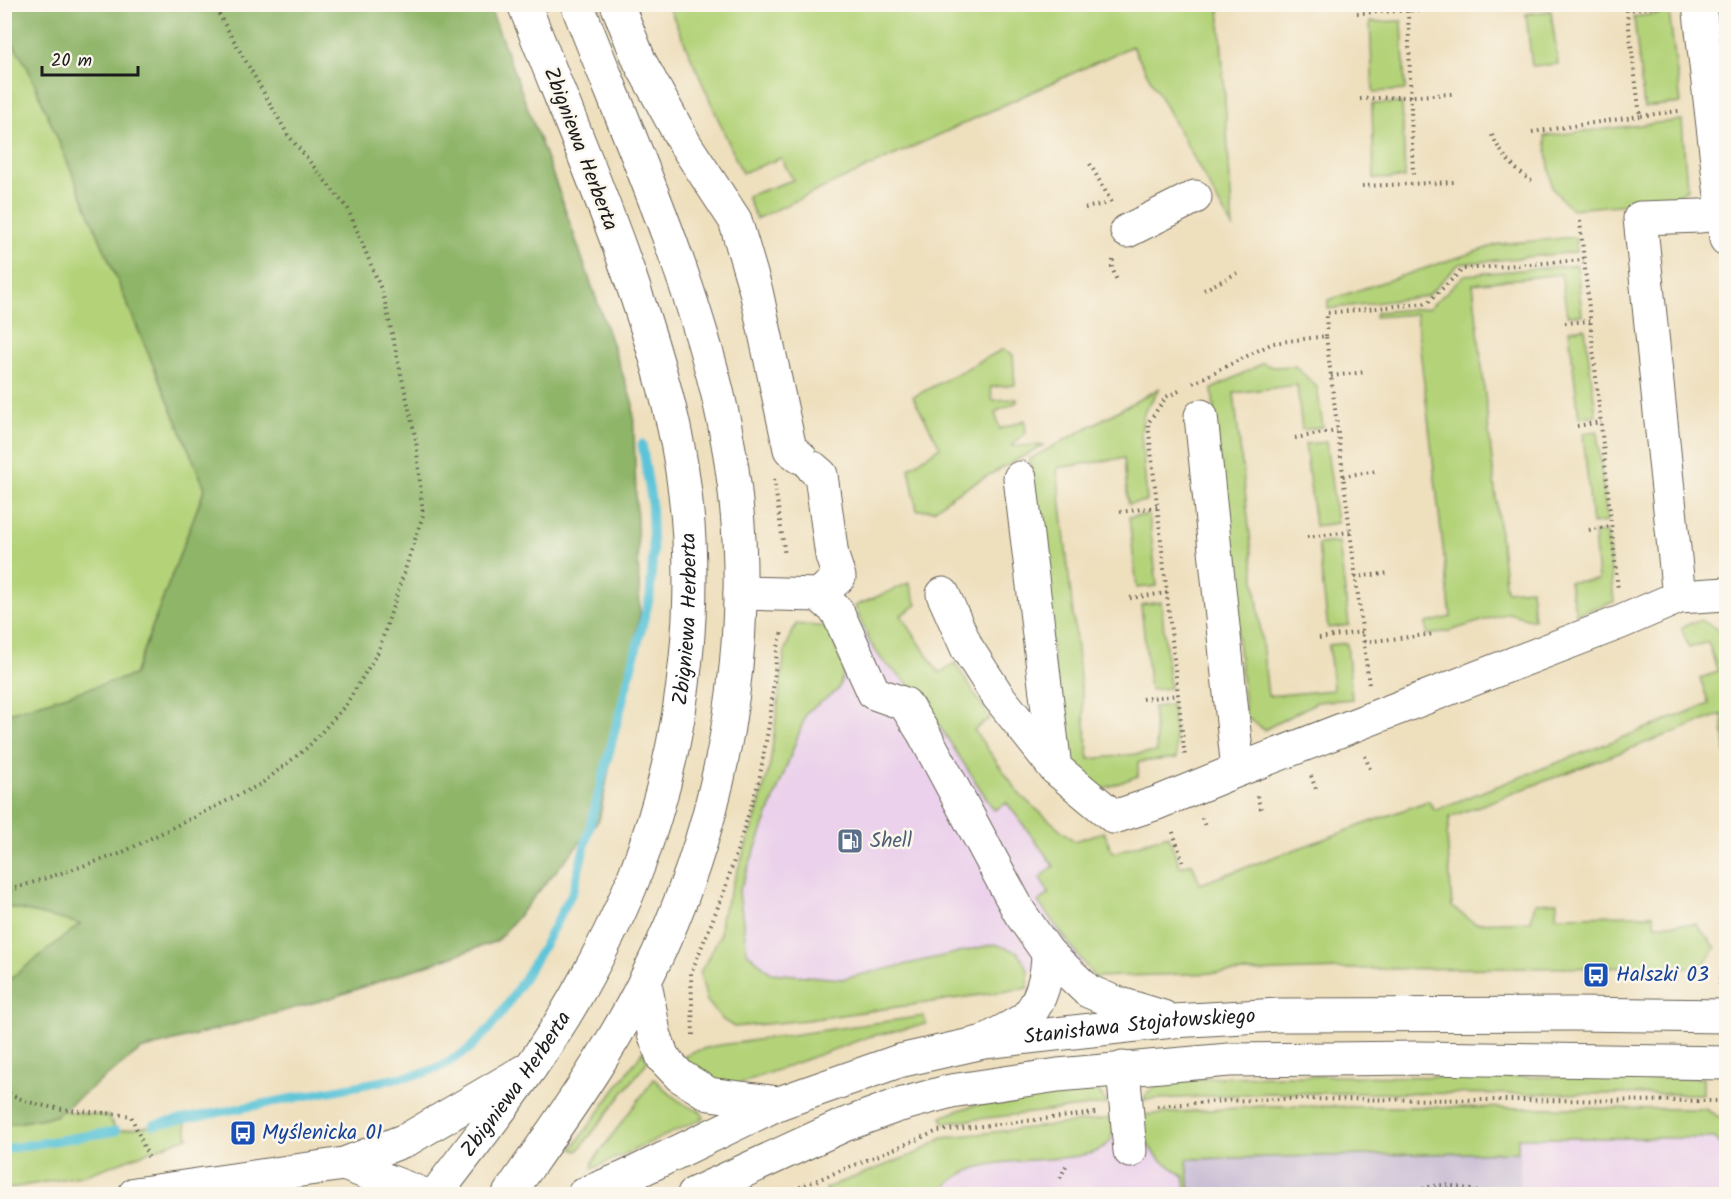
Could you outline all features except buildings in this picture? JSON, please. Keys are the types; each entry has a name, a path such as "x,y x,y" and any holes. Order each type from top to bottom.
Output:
{"street":[{"name":"Zbigniewa Herberta","path":"436,1194 531,1067 579,991 631,886 665,776 679,709 687,650 690,583 686,515 681,466 663,382 616,240 524,4"},
{"path":"508,1194 595,1068 645,982 684,893 699,853 722,762 732,701 738,639 740,593 738,526 728,447 718,396 694,309 671,245 577,4"},
{"path":"617,4 640,63 685,144 735,220 756,291 790,448 821,475 831,556 839,577 819,595"},
{"path":"1679,597 1640,218 1701,216 1725,226 1700,4"},
{"path":"1127,231 1195,196"},
{"path":"1201,416 1238,770"},
{"path":"1020,478 1055,768"},
{"path":"740,593 819,595 837,611 874,693 905,704 923,732 1020,913 1048,953 1088,991 1173,1021"},
{"path":"943,594 967,648 998,696 1055,768 1114,817 1621,622 1679,597 1726,594"},
{"path":"984,1042 1026,1017 1040,995 1048,972 1048,953"},
{"path":"645,982 654,1033 663,1058 680,1076 709,1094 780,1103"},
{"name":"Stanisława Stojałowskiego","path":"584,1194 624,1178 780,1103 899,1061 984,1042 1173,1021 1279,1015 1573,1014 1723,1001"},
{"name":"Stanisława Stojałowskiego","path":"704,1192 844,1125 923,1097 980,1086 1123,1068 1229,1060 1726,1062"},
{"path":"135,1194 344,1164 408,1139 531,1067"},
{"path":"1123,1068 1130,1151"},
{"path":"344,1164 422,1194"}],"path":[{"path":"4,892 119,854 261,784 308,747 345,706 378,652 423,515 417,440 383,294 348,209 288,135 213,4"},
{"path":"1640,116 1626,7 1676,5"},
{"path":"1357,13 1485,7"},
{"path":"1408,11 1413,175"},
{"path":"1360,99 1452,94"},
{"path":"1532,132 1688,110"},
{"path":"1492,135 1499,151 1524,176 1535,183"},
{"path":"1090,164 1127,231"},
{"path":"1362,186 1455,182"},
{"path":"1085,208 1111,202"},
{"path":"1580,220 1621,622"},
{"path":"1373,718 1326,336 1327,313 1427,303 1462,269 1584,260"},
{"path":"1204,290 1237,273"},
{"path":"1565,323 1590,321"},
{"path":"1189,790 1148,423 1166,397 1274,343 1326,336"},
{"path":"1331,376 1366,372"},
{"path":"1577,426 1601,423"},
{"path":"1295,438 1337,432"},
{"path":"1343,476 1378,471"},
{"path":"1120,512 1157,507"},
{"path":"1589,530 1611,526"},
{"path":"1307,537 1350,532"},
{"path":"1355,577 1390,573"},
{"path":"1130,598 1167,593"},
{"path":"1319,638 1362,632"},
{"path":"1364,642 1435,634"},
{"path":"1142,699 1178,695"},
{"path":"1170,822 1183,863"},
{"path":"1723,1001 1720,978 1726,966"},
{"path":"4,1090 45,1106 131,1116 151,1164"},
{"path":"783,1194 938,1131 1127,1109 1222,1101 1283,1099 1720,1101"},
{"path":"1060,1178 1066,1166"},
{"path":"1412,1194 1423,1188 1439,1184 1461,1187 1483,1194"},
{"path":"802,1186 805,1194"}],"shaded area":[{"path":"890,615 1013,795 1070,843 1110,961 772,1003 740,988 728,905 814,645"},
{"path":"1110,1131 1185,1149 1190,1194 830,1194"},
{"path":"1517,1138 1715,1138 1726,1150 1726,1194 1521,1194 1520,1152 1518,1152"},
{"path":"1520,1152 1521,1194 1190,1194 1187,1159"}],"green space":[{"path":"5,4 489,5 557,186 633,404 640,614 599,820 497,941 331,998 141,1050 55,1116 5,1125 5,983 80,924 5,906 5,714 134,675 205,488 27,66 5,31"},
{"path":"668,5 1219,5 1233,229 1132,46 756,219 747,196 793,180 781,158 742,173"},
{"path":"1551,11 1558,64 1532,66 1526,14"},
{"path":"1669,12 1681,103 1644,107 1634,17"},
{"path":"1402,21 1405,90 1373,92 1370,22"},
{"path":"4,31 27,66 205,488 134,675 5,714"},
{"path":"1402,103 1405,178 1374,179 1372,104"},
{"path":"1682,120 1687,189 1667,201 1571,209 1552,188 1545,136"},
{"path":"1575,237 1577,252 1459,264 1427,296 1328,309 1328,300 1499,244"},
{"path":"1577,265 1582,315 1567,315 1561,274 1473,284 1506,591 1531,589 1534,620 1508,613 1449,631 1427,635 1426,623 1451,617 1416,314 1375,317 1376,312 1429,308 1465,275"},
{"path":"1585,328 1596,415 1579,418 1569,330"},
{"path":"1003,349 1013,355 1015,385 991,387 992,400 1017,399 1017,402 995,412 1000,429 1025,420 1026,433 1011,446 1044,445 953,495 934,510 917,510 909,468 940,447 913,397"},
{"path":"1263,363 1272,367 1295,366 1317,387 1323,427 1302,430 1297,385 1234,393 1268,696 1333,690 1329,645 1347,643 1352,699 1317,702 1264,730 1246,716 1212,389"},
{"path":"1160,388 1144,412 1141,433 1147,501 1128,504 1124,458 1057,468 1089,759 1157,752 1153,707 1172,705 1177,758 1138,762 1138,776 1098,791 1076,770 1063,740 1030,459"},
{"path":"1597,431 1607,522 1592,524 1583,433"},
{"path":"1326,442 1337,523 1315,526 1305,444"},
{"path":"1149,515 1157,586 1137,588 1129,517"},
{"path":"1607,532 1614,602 1576,614 1569,582 1598,580 1594,533"},
{"path":"1339,542 1349,625 1328,628 1318,544"},
{"path":"909,583 917,605 901,615 939,673 955,663 990,718 974,730 1021,796 1074,841 1104,832 1113,853 1168,835 1180,867 1192,863 1200,884 1428,801 1435,810 1709,704 1700,678 1718,672 1708,642 1689,648 1681,627 1701,620 1723,632 1726,639 1726,760 1722,714 1450,817 1447,835 1452,907 1475,923 1531,921 1535,903 1557,902 1556,916 1653,915 1655,924 1696,924 1716,948 1701,967 1342,969 1094,977 1038,902 1049,893 1040,878 1054,866 1007,803 994,810 918,693 882,660 869,641 855,606"},
{"path":"1161,602 1170,688 1150,690 1141,605"},
{"path":"796,624 827,627 845,669 838,690 807,712 739,892 747,952 771,973 842,979 995,944 1018,952 1028,970 1028,988 807,1020 734,1027 723,1020 707,1001 700,973 720,935 721,918 755,820 770,765 785,650"},
{"path":"5,906 81,924 5,983"},
{"path":"924,1016 926,1024 868,1037 730,1087 678,1061 692,1052 714,1046"},
{"path":"643,1051 647,1062 578,1151 572,1149"},
{"path":"1221,1077 1703,1078 1703,1094 1269,1093 1143,1100 1148,1092 1163,1082"},
{"path":"654,1079 681,1102 700,1111 704,1118 592,1169 593,1161"},
{"path":"1087,1089 1098,1091 1108,1104 944,1123 942,1117 995,1100"},
{"path":"1265,1106 1705,1109 1726,1121 1726,1150 1715,1138 1518,1138 1518,1152 1187,1159 1190,1194 1186,1194 1184,1176 1153,1152 1143,1128 1142,1115"},
{"path":"62,1111 108,1116 117,1131 185,1120 188,1137 86,1175 5,1189 5,1125 55,1116"},
{"path":"1113,1118 1112,1139 1106,1146 1095,1152 1076,1156 990,1164 970,1170 953,1180 940,1194 826,1194 826,1188 917,1153 943,1138"}],"waterway":[{"path":"153,1125 424,1073 444,1065 469,1049 491,1027 508,1004 542,949 573,891 650,596 653,551 651,499 642,444"},
{"path":"4,1149 116,1131"}],"place":[{"name":"Shell","path":"850,841"},
{"name":"Halszki 03","path":"1596,975"},
{"name":"Myślenicka 01","path":"243,1133"}]}
